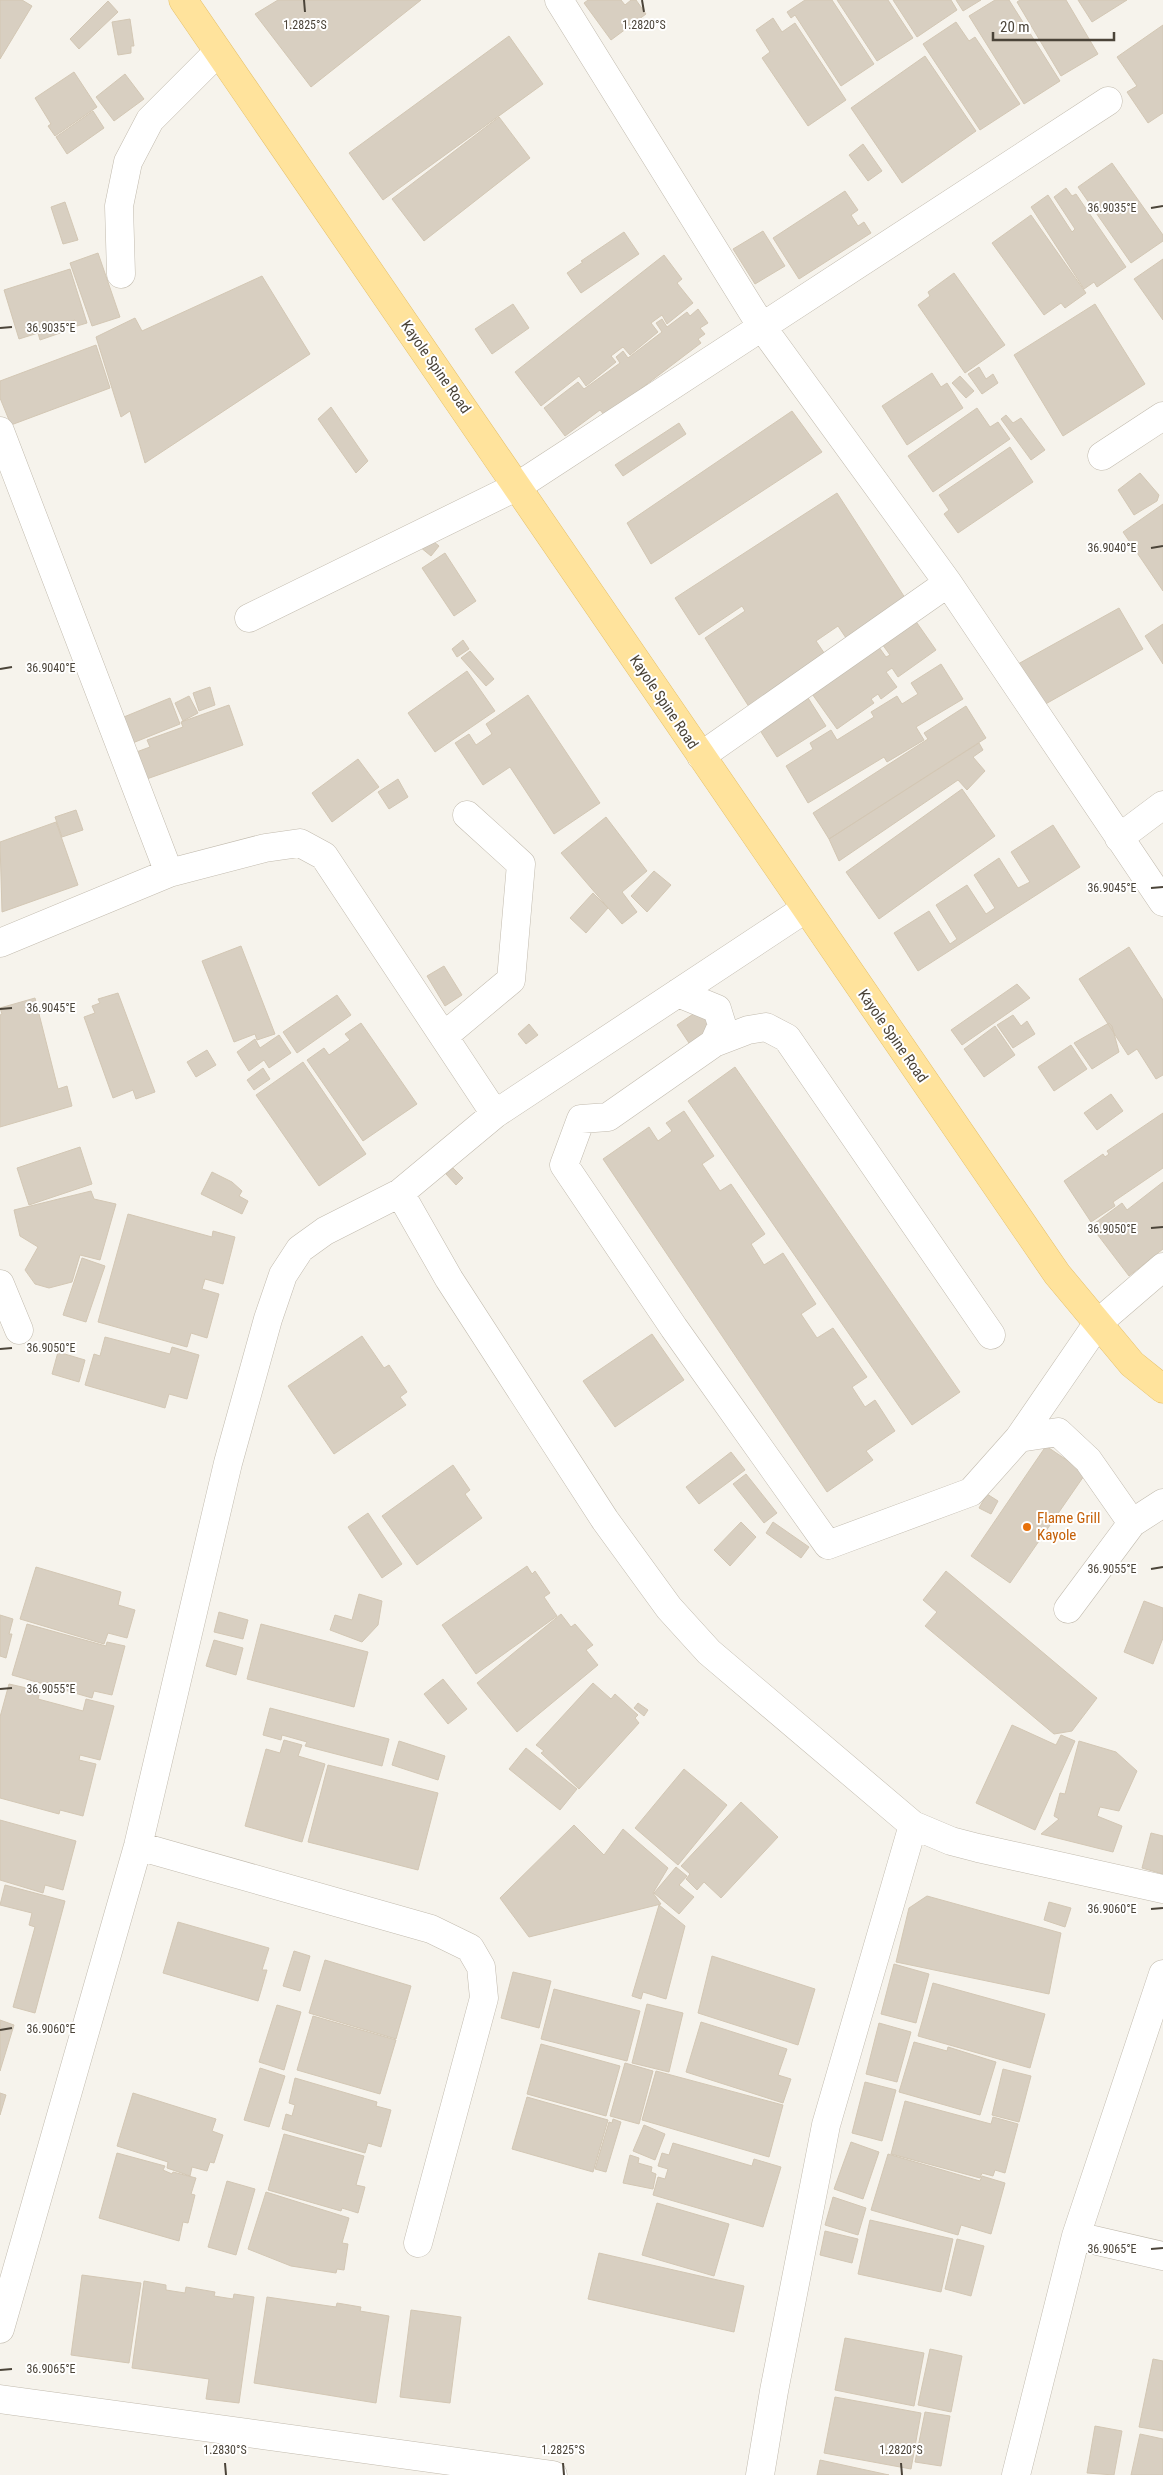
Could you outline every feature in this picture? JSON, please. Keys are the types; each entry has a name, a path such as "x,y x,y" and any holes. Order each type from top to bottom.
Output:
{"main road":[{"name":"Kayole Spine Road","path":"183,0 1058,1274 1132,1364 1163,1389"}],"street":[{"path":"559,0 762,327 948,583 1163,902"},
{"path":"121,274 119,206 128,162 150,120 218,52"},
{"path":"249,618 518,486 1108,101"},
{"path":"1102,456 1163,416"},
{"path":"0,431 169,873"},
{"path":"701,756 948,583"},
{"path":"1119,838 1163,805"},
{"path":"444,1036 511,980 522,864 467,815"},
{"path":"0,943 169,873 265,848 300,843 324,856 495,1114"},
{"path":"0,2329 138,1846 228,1463 268,1319 283,1274 300,1249 306,1244 325,1231 400,1193 495,1114 806,909"},
{"path":"678,993 716,1009 722,1025 714,1043"},
{"path":"992,1335 787,1038 766,1027 748,1030 714,1043 608,1117 581,1119 564,1165 674,1328 828,1545 971,1492 1019,1438 1098,1323 1163,1267"},
{"path":"400,1193 449,1279 605,1520 669,1608 709,1652 913,1825 951,1841 978,1848 1163,1889"},
{"path":"0,1284 19,1330"},
{"path":"1019,1438 1058,1432 1088,1460 1132,1523"},
{"path":"1068,1609 1132,1523 1163,1503"},
{"path":"760,2475 774,2391 826,2125 913,1825"},
{"path":"138,1846 431,1929 470,1948 480,1967 484,1998 418,2243"},
{"path":"1016,2475 1076,2236 1163,1974"},
{"path":"1076,2236 1163,2256"},
{"path":"0,2399 552,2475"}],"building":[{"path":"0,0 22,0 32,6 0,59"},
{"path":"278,0 421,0 311,87 255,14"},
{"path":"588,0 621,0 625,5 631,0 636,0 646,14 611,40 584,3"},
{"path":"805,0 832,0 874,64 841,86 795,15 791,18 787,12"},
{"path":"837,0 888,0 913,38 877,61"},
{"path":"893,0 951,0 957,10 917,37"},
{"path":"956,0 981,0 963,11"},
{"path":"995,0 1009,0 1060,81 1024,104 969,16"},
{"path":"1020,0 1066,0 1098,54 1061,76 1017,2"},
{"path":"1078,0 1127,0 1092,22"},
{"path":"108,1 118,12 79,49 70,39"},
{"path":"773,18 782,32 795,23 846,100 808,126 762,58 770,52 756,30"},
{"path":"130,19 134,46 131,46 131,53 118,55 112,22"},
{"path":"956,22 969,41 975,37 1020,104 980,130 923,44"},
{"path":"1163,25 1163,113 1148,123 1127,92 1137,86 1117,57"},
{"path":"509,36 543,84 383,200 349,153"},
{"path":"925,56 976,131 902,183 851,108"},
{"path":"74,72 97,107 55,136 48,126 51,124 35,98"},
{"path":"125,74 144,99 114,121 96,97"},
{"path":"93,111 104,128 67,154 56,137"},
{"path":"499,117 530,158 424,241 392,199"},
{"path":"863,144 882,171 868,181 849,155"},
{"path":"1112,163 1163,235 1163,241 1131,263 1078,187"},
{"path":"1066,188 1072,196 1076,194 1126,267 1097,287 1094,282 1084,289 1031,207 1048,195 1072,232 1075,229 1054,197"},
{"path":"845,191 858,210 851,215 858,226 864,222 871,233 799,279 773,238"},
{"path":"65,202 78,240 63,244 51,207"},
{"path":"1031,215 1086,293 1065,308 1061,303 1044,315 992,243"},
{"path":"763,231 785,266 755,284 733,249"},
{"path":"624,232 639,254 581,293 567,273 583,262 581,261"},
{"path":"98,253 120,317 92,326 70,263"},
{"path":"664,255 682,279 677,283 693,303 667,324 662,315 651,323 658,332 630,355 623,347 611,356 616,362 586,386 579,376 541,406 515,372"},
{"path":"1163,259 1163,320 1134,279"},
{"path":"70,269 87,323 77,326 75,320 64,324 66,331 40,340 38,333 19,339 4,290"},
{"path":"954,273 1005,345 965,373 918,305 930,296 928,292"},
{"path":"262,276 310,354 145,463 130,411 121,417 96,337 135,318 142,331"},
{"path":"513,304 529,328 492,354 475,329"},
{"path":"1095,304 1145,384 1063,436 1014,355"},
{"path":"698,309 708,323 700,328 705,334 698,339 701,343 605,416 600,410 565,436 544,408 578,382 584,389 620,363 616,357 623,351 628,358 662,332 656,323 662,319 667,327 687,312 690,316"},
{"path":"96,345 110,388 11,425 0,398 0,381"},
{"path":"979,367 986,379 993,374 998,383 982,394 968,374"},
{"path":"932,373 941,387 947,383 963,408 907,445 882,406"},
{"path":"960,376 974,391 966,398 952,383"},
{"path":"331,407 368,461 356,473 318,419"},
{"path":"977,408 990,427 998,422 1010,439 933,492 908,456"},
{"path":"792,411 822,452 651,564 627,523"},
{"path":"1006,415 1013,423 1021,418 1045,450 1031,460 1001,419"},
{"path":"679,423 686,434 623,476 615,465"},
{"path":"1010,447 1033,482 958,533 944,514 949,510 939,495"},
{"path":"1140,473 1159,495 1157,501 1134,515 1118,490"},
{"path":"837,493 909,604 850,644 838,626 816,641 831,663 753,713 705,638 745,611 742,606 699,635 675,598"},
{"path":"1163,504 1163,591 1123,532"},
{"path":"428,537 439,546 431,556 420,547"},
{"path":"445,553 476,601 454,616 422,568"},
{"path":"1119,608 1143,649 1042,706 1018,664"},
{"path":"910,613 936,650 898,677 892,668 886,672 897,687 881,699 878,694 871,699 874,703 837,729 810,691 876,643 886,657 890,655 877,637"},
{"path":"1163,624 1163,664 1145,636"},
{"path":"463,640 469,649 457,657 452,649"},
{"path":"470,651 494,679 486,686 461,658"},
{"path":"941,664 963,699 916,727 924,740 887,762 884,757 808,803 786,766 813,749 810,743 831,730 837,740 874,717 871,712 897,696 902,704 918,694 911,683"},
{"path":"467,671 495,711 435,752 408,713"},
{"path":"210,687 215,705 199,711 193,693"},
{"path":"803,690 826,726 777,757 754,721"},
{"path":"528,695 600,803 554,834 510,767 483,785 455,743 469,734 476,745 492,734 486,724"},
{"path":"189,696 198,713 183,721 175,703"},
{"path":"170,698 180,724 130,744 119,719"},
{"path":"229,705 243,745 141,781 131,754 150,747 147,740 183,727 181,722"},
{"path":"966,706 986,738 829,839 813,813 928,739 924,733"},
{"path":"979,743 983,750 973,757 985,771 967,790 958,780 839,861 829,839"},
{"path":"358,759 379,787 332,822 312,793"},
{"path":"398,779 408,797 389,809 378,792"},
{"path":"962,789 995,836 879,919 846,872"},
{"path":"76,810 83,830 62,837 55,817"},
{"path":"606,817 647,871 622,892 637,912 622,924 561,853"},
{"path":"56,822 78,885 2,912 0,842"},
{"path":"1053,825 1080,867 918,971 894,933 929,911 950,944 957,939 936,905 967,885 986,914 995,908 974,875 999,858 1018,888 1030,882 1011,852"},
{"path":"654,871 671,885 647,912 631,896"},
{"path":"593,893 608,908 586,933 570,918"},
{"path":"241,946 275,1034 257,1040 255,1034 234,1042 202,961"},
{"path":"1129,947 1163,1000 1163,1075 1156,1079 1137,1049 1128,1055 1079,979"},
{"path":"444,966 462,995 445,1006 427,976"},
{"path":"1017,984 1030,998 962,1045 951,1030"},
{"path":"118,993 155,1092 136,1099 133,1090 113,1098 84,1017 95,1013 92,1006 100,1003 98,999"},
{"path":"337,995 351,1015 297,1053 283,1032"},
{"path":"35,998 58,1089 67,1086 72,1106 0,1127 0,1015 2,1014 0,1008"},
{"path":"702,1008 716,1029 691,1046 677,1025"},
{"path":"1013,1015 1021,1026 1027,1021 1035,1034 1013,1048 997,1025"},
{"path":"361,1023 417,1104 363,1141 307,1060 324,1048 329,1055 350,1040 345,1034"},
{"path":"1109,1023 1112,1026 1119,1052 1092,1069 1074,1043"},
{"path":"529,1024 538,1035 526,1044 518,1034"},
{"path":"995,1026 1015,1055 984,1077 964,1049"},
{"path":"279,1035 291,1053 269,1068 264,1060 249,1071 237,1052 255,1039 260,1048"},
{"path":"1071,1045 1087,1069 1054,1091 1038,1067"},
{"path":"207,1050 216,1065 196,1077 187,1062"},
{"path":"303,1062 366,1154 319,1186 256,1095"},
{"path":"735,1067 960,1392 912,1425 688,1101"},
{"path":"263,1068 270,1079 254,1090 247,1080"},
{"path":"1111,1094 1123,1111 1097,1130 1084,1113"},
{"path":"684,1111 714,1156 702,1164 720,1191 731,1184 765,1234 751,1244 764,1265 783,1253 816,1304 801,1314 817,1338 833,1328 867,1377 852,1387 865,1407 875,1400 895,1431 866,1451 873,1460 827,1492 603,1159 649,1127 658,1141 672,1131 666,1123"},
{"path":"1163,1113 1163,1168 1113,1202 1115,1206 1091,1222 1064,1181 1103,1154 1105,1157 1109,1154 1107,1151"},
{"path":"80,1147 92,1184 29,1205 17,1168"},
{"path":"453,1168 463,1178 456,1185 446,1174"},
{"path":"212,1172 232,1182 242,1191 239,1196 248,1201 242,1214 201,1194"},
{"path":"1163,1182 1163,1249 1129,1276 1091,1226 1122,1203 1127,1210"},
{"path":"91,1191 94,1199 116,1204 100,1260 80,1255 72,1282 49,1288 35,1284 25,1270 38,1247 20,1236 14,1210"},
{"path":"128,1214 212,1237 213,1231 235,1237 223,1284 205,1279 202,1289 219,1294 207,1338 191,1333 187,1347 98,1322"},
{"path":"82,1258 105,1266 86,1322 63,1315"},
{"path":"652,1334 684,1380 615,1427 583,1381"},
{"path":"362,1336 384,1368 389,1365 407,1392 400,1397 406,1405 334,1454 288,1386"},
{"path":"105,1337 170,1354 172,1347 199,1355 187,1399 169,1394 165,1408 85,1385 94,1354 100,1356"},
{"path":"58,1352 85,1360 79,1382 52,1374"},
{"path":"1046,1446 1086,1473 1010,1583 971,1556"},
{"path":"731,1452 745,1470 699,1504 686,1487"},
{"path":"453,1465 470,1490 465,1494 482,1518 417,1565 382,1516"},
{"path":"746,1474 777,1513 764,1523 733,1484"},
{"path":"987,1494 998,1501 991,1514 979,1508"},
{"path":"368,1513 402,1564 382,1578 348,1527"},
{"path":"741,1522 756,1537 730,1566 714,1550"},
{"path":"773,1522 809,1547 801,1558 766,1533"},
{"path":"527,1566 532,1574 535,1571 550,1593 544,1597 557,1616 476,1674 442,1625"},
{"path":"36,1567 121,1592 118,1605 135,1610 127,1638 108,1633 104,1644 20,1619"},
{"path":"946,1571 1097,1698 1072,1731 1054,1734 925,1626 937,1612 923,1600"},
{"path":"359,1594 382,1601 378,1625 362,1642 330,1630 335,1615 352,1620"},
{"path":"1144,1601 1163,1608 1163,1638 1153,1664 1124,1652"},
{"path":"219,1612 248,1620 243,1639 214,1632"},
{"path":"561,1614 571,1627 575,1624 593,1645 586,1650 598,1665 517,1732 477,1683"},
{"path":"0,1615 13,1619 9,1634 12,1634 6,1658 0,1656"},
{"path":"27,1624 106,1646 107,1642 125,1646 112,1695 94,1691 92,1698 12,1675"},
{"path":"261,1624 368,1652 354,1707 247,1679"},
{"path":"214,1640 243,1648 236,1675 206,1666"},
{"path":"443,1679 467,1709 448,1724 424,1694"},
{"path":"593,1683 611,1699 615,1694 638,1715 635,1718 639,1723 579,1789 541,1753 544,1751 536,1745"},
{"path":"9,1684 40,1691 38,1699 83,1711 86,1699 114,1706 100,1760 80,1755 79,1760 96,1764 83,1816 60,1810 59,1814 0,1798 0,1717"},
{"path":"638,1703 648,1710 644,1716 634,1708"},
{"path":"270,1708 389,1739 382,1766 305,1746 307,1742 282,1735 281,1740 263,1735"},
{"path":"1012,1725 1056,1745 1061,1735 1075,1741 1035,1830 976,1803"},
{"path":"284,1740 302,1745 298,1756 325,1764 302,1842 245,1826 266,1749 280,1753"},
{"path":"399,1741 445,1756 438,1780 392,1765"},
{"path":"1079,1741 1116,1752 1137,1771 1119,1811 1100,1807 1097,1816 1122,1826 1113,1852 1041,1834 1059,1819 1054,1816 1060,1793 1065,1794"},
{"path":"526,1748 577,1789 560,1810 509,1769"},
{"path":"328,1765 438,1793 418,1870 308,1842"},
{"path":"684,1769 727,1805 678,1865 635,1828"},
{"path":"741,1802 778,1837 721,1898 704,1882 697,1890 686,1879 690,1874 681,1866"},
{"path":"0,1820 76,1841 63,1890 45,1885 43,1893 0,1880"},
{"path":"574,1825 604,1855 623,1829 668,1868 653,1893 661,1904 529,1937 500,1898"},
{"path":"1151,1833 1163,1836 1163,1874 1142,1868"},
{"path":"676,1867 687,1876 679,1885 694,1897 679,1914 654,1893"},
{"path":"5,1885 65,1901 35,2013 13,2007 35,1927 29,1925 32,1913 0,1905"},
{"path":"927,1896 1061,1933 1049,1994 896,1962 909,1908"},
{"path":"1049,1902 1071,1908 1065,1927 1044,1920"},
{"path":"659,1905 685,1926 666,1999 643,1992 641,1999 632,1996"},
{"path":"178,1922 269,1948 262,1970 267,1970 258,2001 163,1973"},
{"path":"294,1951 310,1956 300,1991 283,1986"},
{"path":"712,1956 815,1989 798,2045 698,2013"},
{"path":"325,1960 411,1986 396,2039 309,2013"},
{"path":"894,1964 929,1974 916,2023 881,2014"},
{"path":"513,1972 551,1981 539,2028 501,2018"},
{"path":"933,1983 1045,2014 1030,2068 918,2036"},
{"path":"554,1989 640,2011 627,2061 541,2039"},
{"path":"647,2004 683,2013 669,2072 632,2063"},
{"path":"277,2005 301,2012 284,2070 259,2062"},
{"path":"313,2016 396,2040 380,2094 297,2070"},
{"path":"0,2020 14,2025 0,2071"},
{"path":"701,2022 787,2049 778,2075 791,2079 783,2103 686,2072"},
{"path":"879,2023 911,2032 897,2082 866,2074"},
{"path":"914,2042 947,2051 948,2047 996,2062 980,2115 899,2092"},
{"path":"541,2044 620,2066 606,2116 527,2094"},
{"path":"625,2063 653,2071 639,2124 610,2116"},
{"path":"260,2068 285,2076 269,2127 244,2120"},
{"path":"1003,2069 1031,2076 1019,2122 992,2115"},
{"path":"656,2071 783,2105 769,2157 642,2120"},
{"path":"295,2078 377,2102 376,2106 391,2110 381,2147 368,2143 365,2153 282,2129 286,2114 292,2116 295,2105 289,2103"},
{"path":"865,2082 896,2090 882,2141 852,2133"},
{"path":"0,2093 6,2095 0,2115"},
{"path":"133,2093 216,2119 212,2131 223,2135 214,2163 210,2162 207,2171 192,2167 190,2176 167,2168 168,2162 117,2146"},
{"path":"527,2097 608,2120 593,2172 512,2149"},
{"path":"905,2101 991,2124 993,2117 1018,2124 1005,2173 995,2170 993,2176 982,2173 980,2178 891,2154"},
{"path":"613,2119 621,2122 606,2172 595,2169 609,2122 612,2123"},
{"path":"644,2125 665,2134 655,2160 633,2151"},
{"path":"284,2134 364,2156 356,2185 365,2187 358,2213 342,2208 341,2211 268,2190"},
{"path":"851,2142 879,2152 863,2199 834,2189"},
{"path":"673,2143 752,2166 754,2159 781,2167 763,2227 653,2195 658,2177 665,2179 668,2169 658,2166 662,2153 669,2155"},
{"path":"117,2153 165,2166 163,2170 172,2174 173,2172 196,2178 191,2194 195,2195 188,2223 183,2222 179,2241 99,2218"},
{"path":"888,2154 980,2181 982,2176 1005,2183 991,2234 961,2225 958,2235 871,2210"},
{"path":"630,2155 639,2158 638,2163 652,2167 651,2172 656,2174 653,2189 623,2183"},
{"path":"227,2181 255,2189 236,2255 208,2247"},
{"path":"266,2192 349,2218 342,2243 348,2244 344,2270 337,2269 336,2273 291,2266 248,2249"},
{"path":"833,2197 866,2208 858,2235 825,2225"},
{"path":"657,2203 729,2224 714,2276 642,2255"},
{"path":"870,2220 953,2239 941,2292 858,2274"},
{"path":"825,2231 858,2239 852,2263 820,2255"},
{"path":"957,2239 984,2246 971,2296 945,2289"},
{"path":"599,2253 744,2286 734,2332 588,2299"},
{"path":"82,2275 141,2283 129,2363 71,2355"},
{"path":"144,2281 166,2285 166,2290 185,2293 186,2287 215,2292 214,2296 233,2299 234,2294 254,2297 239,2403 206,2399 209,2379 132,2368"},
{"path":"267,2297 336,2307 337,2303 361,2307 360,2311 389,2316 376,2403 254,2383"},
{"path":"411,2310 461,2317 450,2403 400,2397"},
{"path":"845,2338 924,2353 914,2406 835,2390"},
{"path":"930,2349 962,2356 951,2412 918,2405"},
{"path":"1153,2359 1163,2361 1163,2431 1139,2427"},
{"path":"835,2397 921,2413 911,2469 824,2453"},
{"path":"925,2412 950,2416 941,2466 915,2462"},
{"path":"1095,2426 1122,2431 1114,2475 1087,2473"},
{"path":"1140,2434 1163,2439 1163,2475 1131,2475"},
{"path":"820,2460 889,2475 817,2475"}],"place":[{"name":"Flame Grill Kayole","path":"1027,1527"}]}
